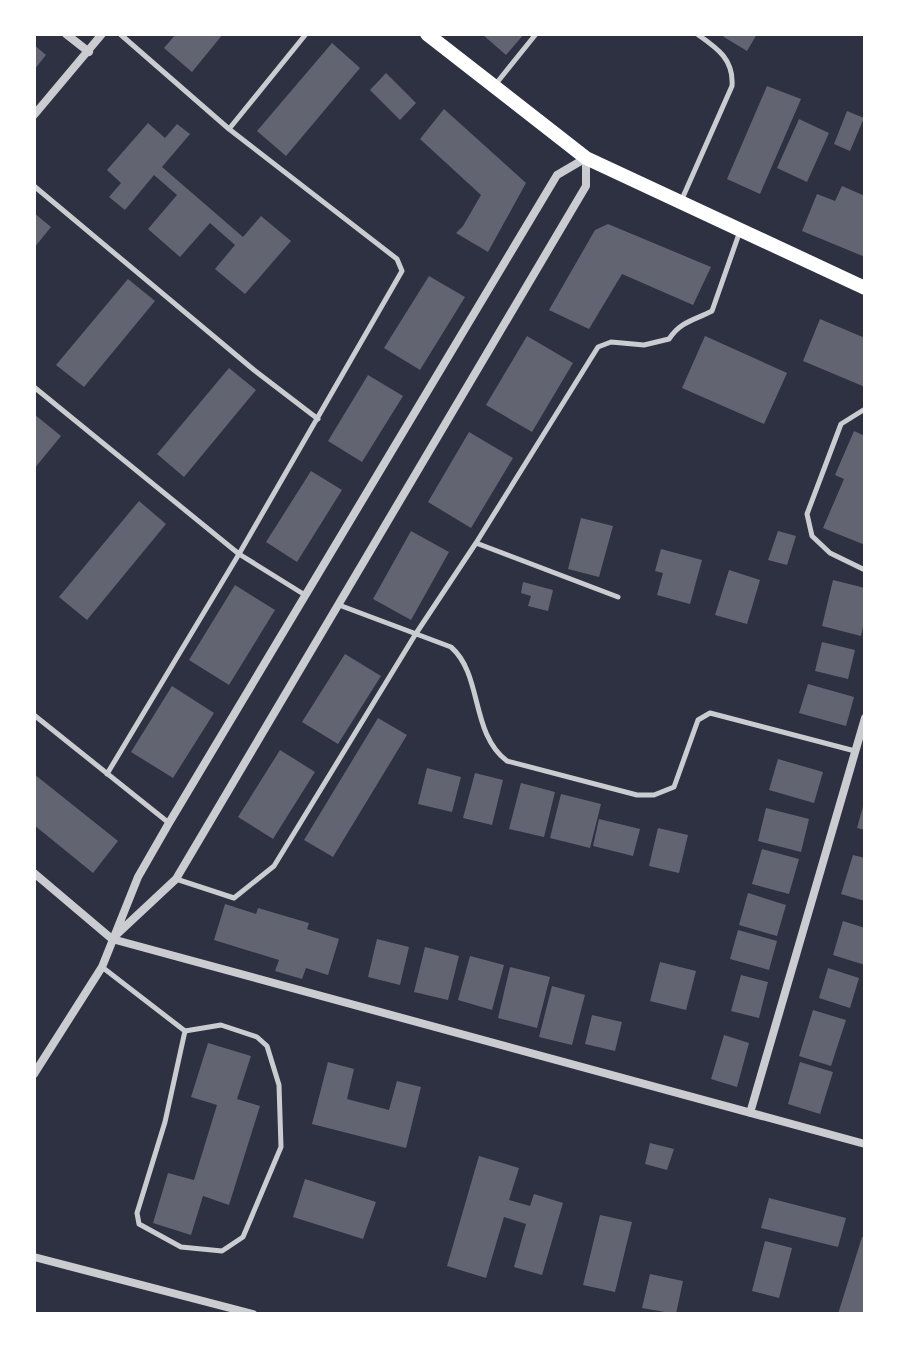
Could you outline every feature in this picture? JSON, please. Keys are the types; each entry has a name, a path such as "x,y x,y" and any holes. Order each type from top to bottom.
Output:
{"main road":[{"path":"427,34 586,158 865,288"}],"street":[{"path":"66,34 89,52"},
{"path":"34,115 102,34"},
{"path":"34,1074 102,967 138,877 169,823 557,175 586,158"},
{"path":"112,939 176,879 586,186 586,158"},
{"path":"750,1113 860,752 865,718"},
{"path":"34,873 112,939 865,1144"},
{"path":"34,1257 253,1314"}],"lane":[{"path":"107,774 239,554 402,271 397,259 229,129 120,34"},
{"path":"229,129 306,34"},
{"path":"494,86 536,34"},
{"path":"680,204 732,86 733,71 726,58 697,34"},
{"path":"34,186 254,370 318,419"},
{"path":"176,879 234,898 274,866 415,635 598,347 611,342 644,345 669,339 676,329 690,319 712,311 740,231"},
{"path":"34,387 239,554 305,595"},
{"path":"865,409 841,424 807,514 812,536 830,553 865,570"},
{"path":"476,543 618,597"},
{"path":"339,605 451,647 462,656 486,733 494,751 507,761 637,795 654,795 674,787 698,720 710,713 860,752"},
{"path":"34,715 169,823"},
{"path":"102,967 185,1031 221,1025 257,1037 271,1052 279,1085 281,1147 243,1237 222,1251 181,1247 147,1231 139,1224 137,1213 165,1122 185,1031"}],"building":[{"path":"176,34 223,34 192,72 164,48"},
{"path":"482,34 524,34 506,55"},
{"path":"719,34 757,34 747,51"},
{"path":"332,43 360,68 286,156 257,131"},
{"path":"34,45 46,55 34,70"},
{"path":"386,73 416,103 400,120 370,90"},
{"path":"767,86 801,99 760,194 727,179"},
{"path":"444,109 526,183 488,252 456,233 481,195 420,139"},
{"path":"847,111 864,118 850,151 834,144"},
{"path":"799,119 829,133 807,182 777,168"},
{"path":"148,123 165,138 177,124 190,134 162,167 243,237 261,216 291,241 245,294 215,269 235,245 210,223 180,257 148,229 177,195 154,175 125,210 109,197 121,183 107,170"},
{"path":"842,186 865,196 865,257 802,231 817,194 835,201"},
{"path":"34,213 51,227 34,248"},
{"path":"608,224 711,267 693,305 622,274 589,329 549,310 595,230"},
{"path":"429,276 465,297 420,370 384,348"},
{"path":"128,279 155,301 84,387 56,365"},
{"path":"820,319 865,338 865,387 803,361"},
{"path":"527,336 573,363 532,432 486,405"},
{"path":"705,336 787,373 764,424 682,388"},
{"path":"229,368 256,390 184,477 157,454"},
{"path":"368,375 403,396 362,462 328,441"},
{"path":"34,414 61,436 34,469"},
{"path":"854,431 865,436 865,545 823,528 844,479 835,475"},
{"path":"469,432 513,458 471,528 428,502"},
{"path":"311,471 342,490 297,562 266,542"},
{"path":"139,501 166,524 87,620 59,597"},
{"path":"581,518 613,526 599,577 568,569"},
{"path":"411,531 449,552 411,620 373,599"},
{"path":"778,531 796,536 787,565 768,560"},
{"path":"661,549 702,560 690,604 657,595 663,573 655,571"},
{"path":"729,570 760,580 747,624 715,615"},
{"path":"833,580 865,588 865,618 861,636 822,626"},
{"path":"523,582 553,590 548,611 528,606 531,596 521,593"},
{"path":"235,585 275,610 229,685 189,660"},
{"path":"822,642 855,650 848,679 815,671"},
{"path":"345,654 381,676 338,744 302,722"},
{"path":"808,684 854,697 846,726 799,713"},
{"path":"172,686 214,713 173,778 131,752"},
{"path":"378,718 407,735 333,857 304,840"},
{"path":"280,750 315,772 273,839 238,817"},
{"path":"778,759 823,772 814,803 769,790"},
{"path":"427,768 461,777 452,812 418,804"},
{"path":"475,773 503,780 492,825 463,818"},
{"path":"34,774 118,841 93,873 34,825"},
{"path":"521,783 555,792 544,837 509,829"},
{"path":"561,794 601,804 590,848 550,838"},
{"path":"865,803 865,830 857,828"},
{"path":"766,808 809,819 801,852 758,841"},
{"path":"599,819 640,829 633,856 593,846"},
{"path":"658,828 688,835 679,873 649,866"},
{"path":"762,849 799,859 789,894 752,884"},
{"path":"853,855 865,858 865,901 841,894"},
{"path":"748,893 786,905 777,936 739,925"},
{"path":"225,904 256,914 258,908 309,923 307,929 339,939 328,975 306,968 302,979 275,971 279,960 214,940"},
{"path":"843,921 865,928 865,965 833,955"},
{"path":"738,930 777,941 769,970 730,959"},
{"path":"377,939 409,947 400,985 368,977"},
{"path":"425,947 459,956 448,1000 414,992"},
{"path":"470,956 504,965 492,1010 458,1000"},
{"path":"660,962 696,971 686,1010 650,1001"},
{"path":"510,967 550,977 537,1028 498,1018"},
{"path":"828,968 859,978 850,1008 819,998"},
{"path":"741,975 768,982 759,1018 731,1011"},
{"path":"552,986 585,995 572,1045 539,1037"},
{"path":"813,1010 846,1020 831,1066 799,1056"},
{"path":"592,1015 622,1022 615,1051 585,1044"},
{"path":"724,1035 749,1043 737,1087 711,1079"},
{"path":"208,1043 251,1056 237,1099 260,1106 229,1205 203,1196 191,1235 153,1223 168,1173 194,1180 217,1105 191,1097"},
{"path":"328,1062 354,1069 347,1099 389,1110 397,1081 421,1087 406,1148 312,1124"},
{"path":"800,1062 833,1072 820,1114 788,1104"},
{"path":"650,1143 674,1149 667,1170 645,1164"},
{"path":"479,1156 519,1168 509,1200 530,1206 534,1194 563,1203 542,1275 514,1267 526,1224 504,1217 486,1278 447,1266"},
{"path":"305,1179 376,1202 363,1239 293,1217"},
{"path":"769,1198 846,1218 838,1247 761,1228"},
{"path":"600,1215 632,1222 615,1292 583,1285"},
{"path":"862,1237 865,1237 865,1314 838,1314"},
{"path":"765,1241 792,1248 779,1298 752,1291"},
{"path":"650,1274 683,1281 676,1314 642,1308"}]}
